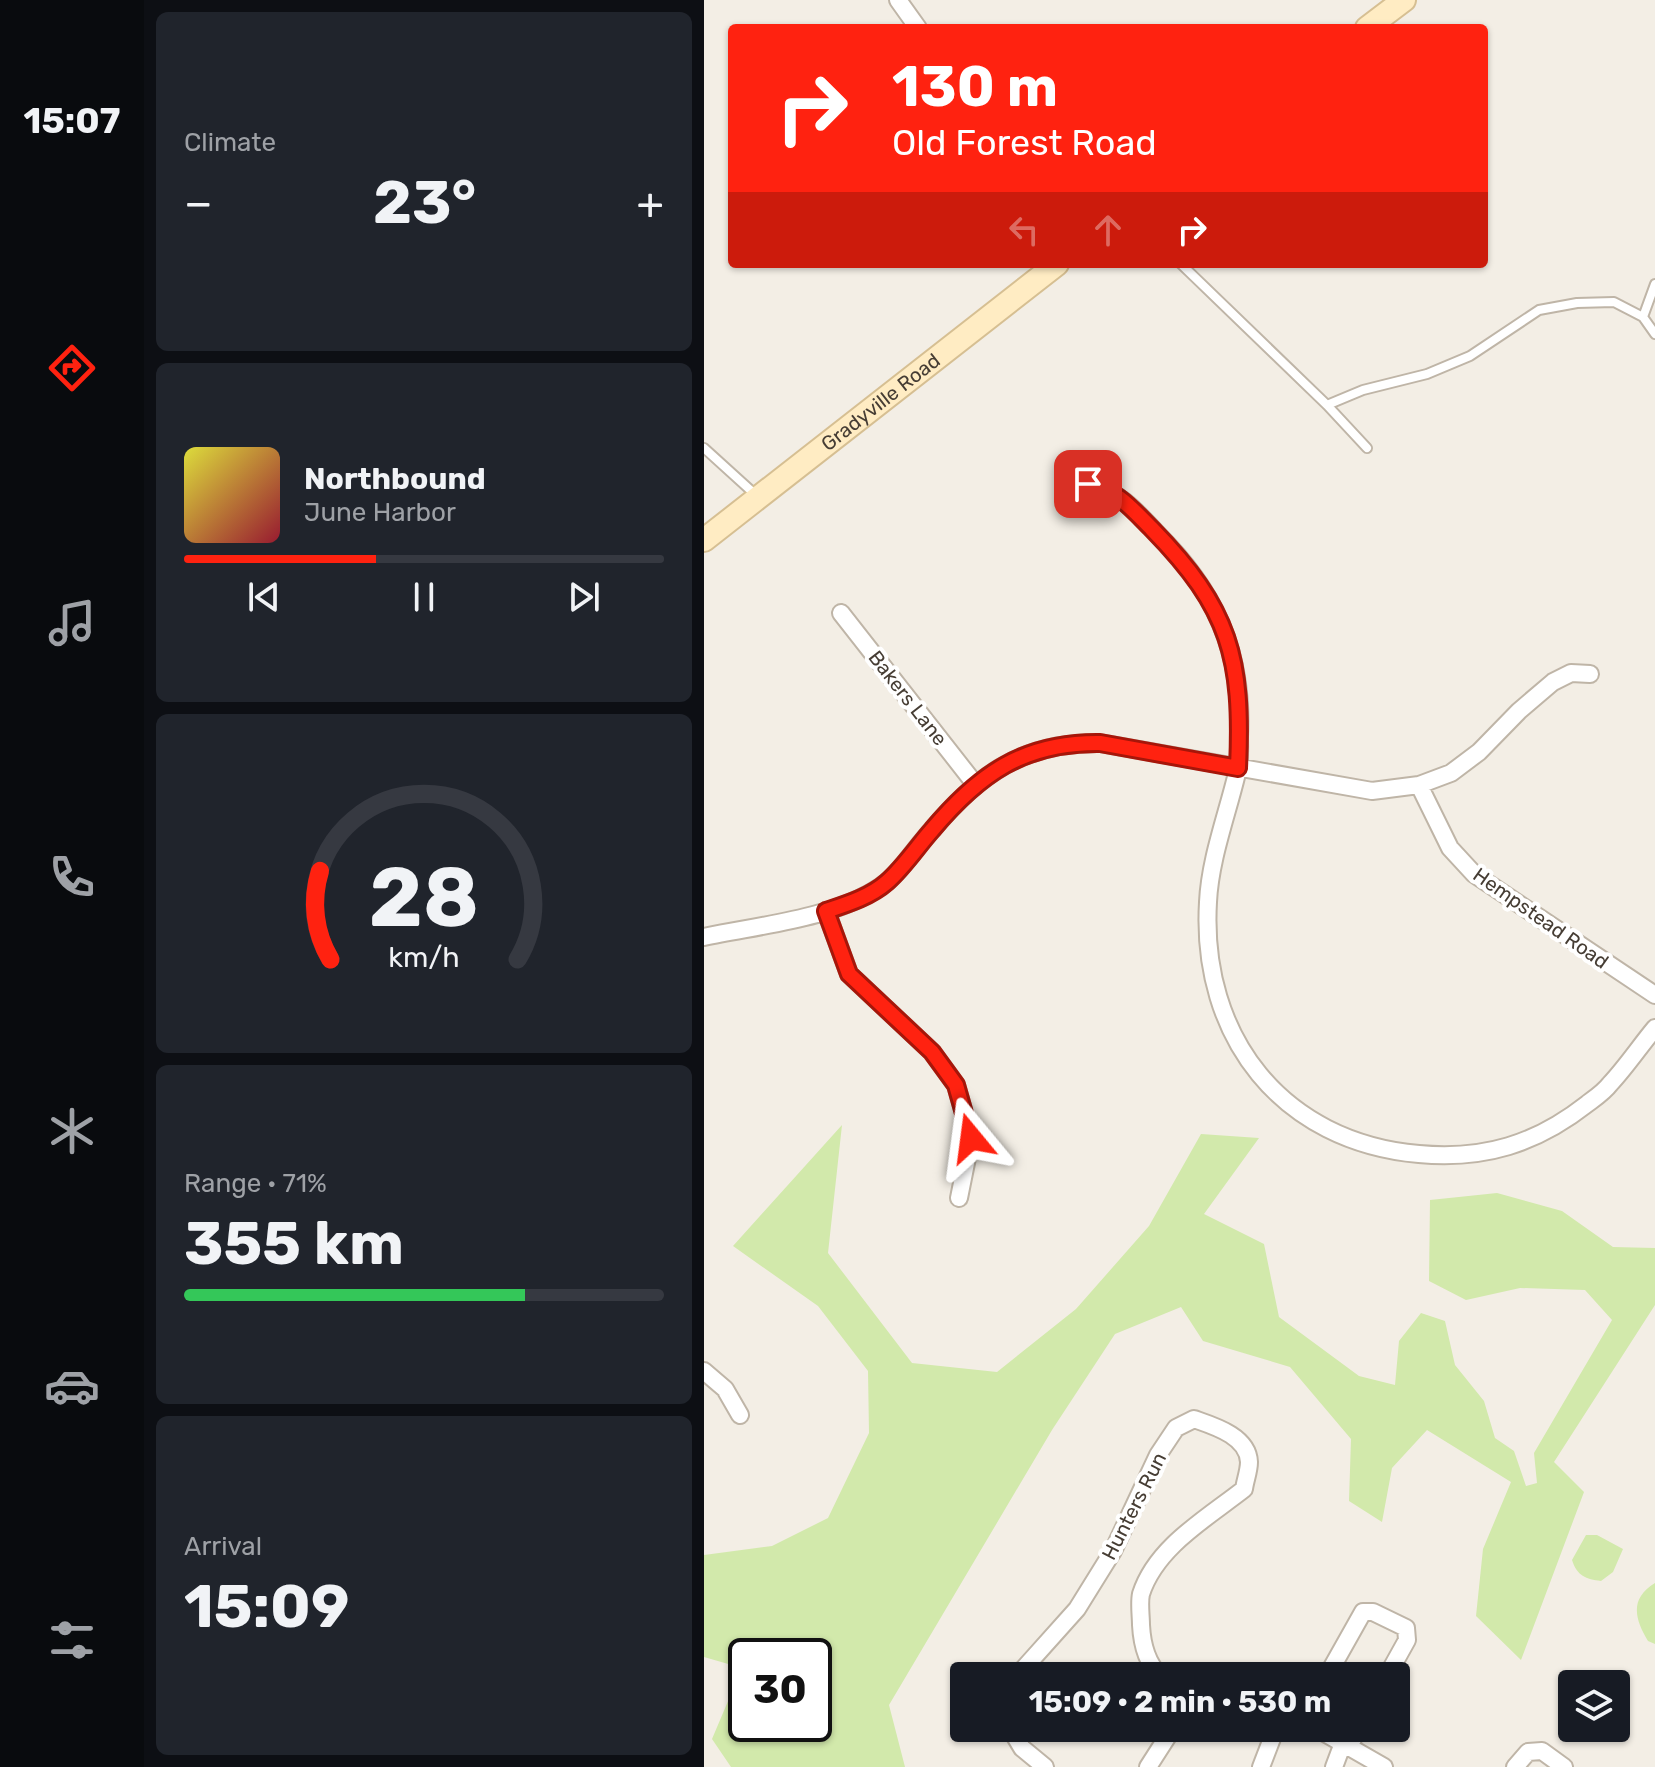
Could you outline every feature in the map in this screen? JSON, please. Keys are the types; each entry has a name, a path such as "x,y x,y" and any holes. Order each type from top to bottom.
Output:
{"street":[{"path":"898,0 915,24"},
{"path":"1372,24 1404,0"},
{"name":"Gradyville Road","path":"704,540 1052,268"},
{"path":"1088,484 1103,487 1121,497 1190,569 1211,601 1229,641 1240,719 1238,768 1217,849 1208,901 1210,965 1229,1026 1258,1075 1304,1117 1341,1136 1395,1152 1446,1157 1512,1147 1560,1125 1608,1087 1655,1028"},
{"name":"Bakers Lane","path":"841,613 975,784"},
{"path":"704,937 826,911 864,897 887,882 949,809 975,784 1014,759 1045,749 1080,743 1128,747 1372,791 1419,785 1451,773 1479,752 1553,682 1571,673 1590,674"},
{"name":"Hempstead Road","path":"1419,785 1450,848 1474,874 1655,995"},
{"path":"826,911 849,974 932,1052 956,1085 971,1138 959,1198"},
{"path":"704,1371 725,1389 740,1415"},
{"name":"Hunters Run","path":"1030,1662 1077,1609 1113,1551 1158,1455 1176,1428 1194,1419 1217,1427 1240,1442 1249,1459 1244,1489 1180,1539 1154,1568 1140,1597 1141,1635 1149,1662"},
{"path":"1335,1662 1363,1612 1373,1612 1406,1628 1407,1640 1395,1662"},
{"path":"1018,1742 1045,1767"},
{"path":"1148,1767 1164,1742"},
{"path":"1261,1767 1271,1742"},
{"path":"1341,1742 1384,1767"},
{"path":"1334,1767 1348,1742"},
{"path":"1515,1767 1528,1752 1542,1751 1564,1767"}],"lane":[{"path":"1185,268 1327,405 1367,448"},
{"path":"1643,317 1655,284"},
{"path":"1327,405 1363,390 1427,374 1470,356 1539,310 1577,303 1614,302 1643,317 1655,334"},
{"path":"704,448 759,497"}],"green space":[{"path":"842,1125 828,1253 912,1363 997,1372 1076,1309 1149,1226 1201,1134 1259,1138 1204,1214 1264,1244 1279,1317 1359,1376 1395,1385 1399,1341 1421,1313 1445,1321 1455,1365 1484,1401 1495,1438 1514,1451 1526,1486 1537,1483 1534,1453 1612,1320 1585,1290 1520,1288 1466,1300 1429,1281 1430,1200 1497,1193 1562,1211 1613,1247 1655,1248 1655,1305 1554,1462 1584,1492 1521,1660 1476,1616 1483,1549 1511,1482 1427,1430 1392,1468 1382,1522 1349,1501 1351,1439 1290,1367 1203,1341 1181,1307 1115,1334 1052,1430 889,1705 905,1767 731,1767 712,1739 728,1701 728,1742 832,1742 832,1638 728,1638 728,1664 704,1657 704,1555 772,1546 828,1518 869,1433 868,1371 818,1306 733,1246"},
{"path":"1586,1535 1597,1535 1623,1549 1613,1572 1601,1581 1583,1576 1572,1560"},
{"path":"1655,1583 1655,1644 1648,1641 1637,1610 1641,1596"}],"route":[{"path":"971,1138 956,1085 932,1052 849,974 826,911 864,897 887,882 960,797 995,769 1028,753 1080,743 1100,743 1238,768 1240,719 1237,683 1229,641 1211,601 1190,569 1121,497 1103,487 1088,484"}]}
